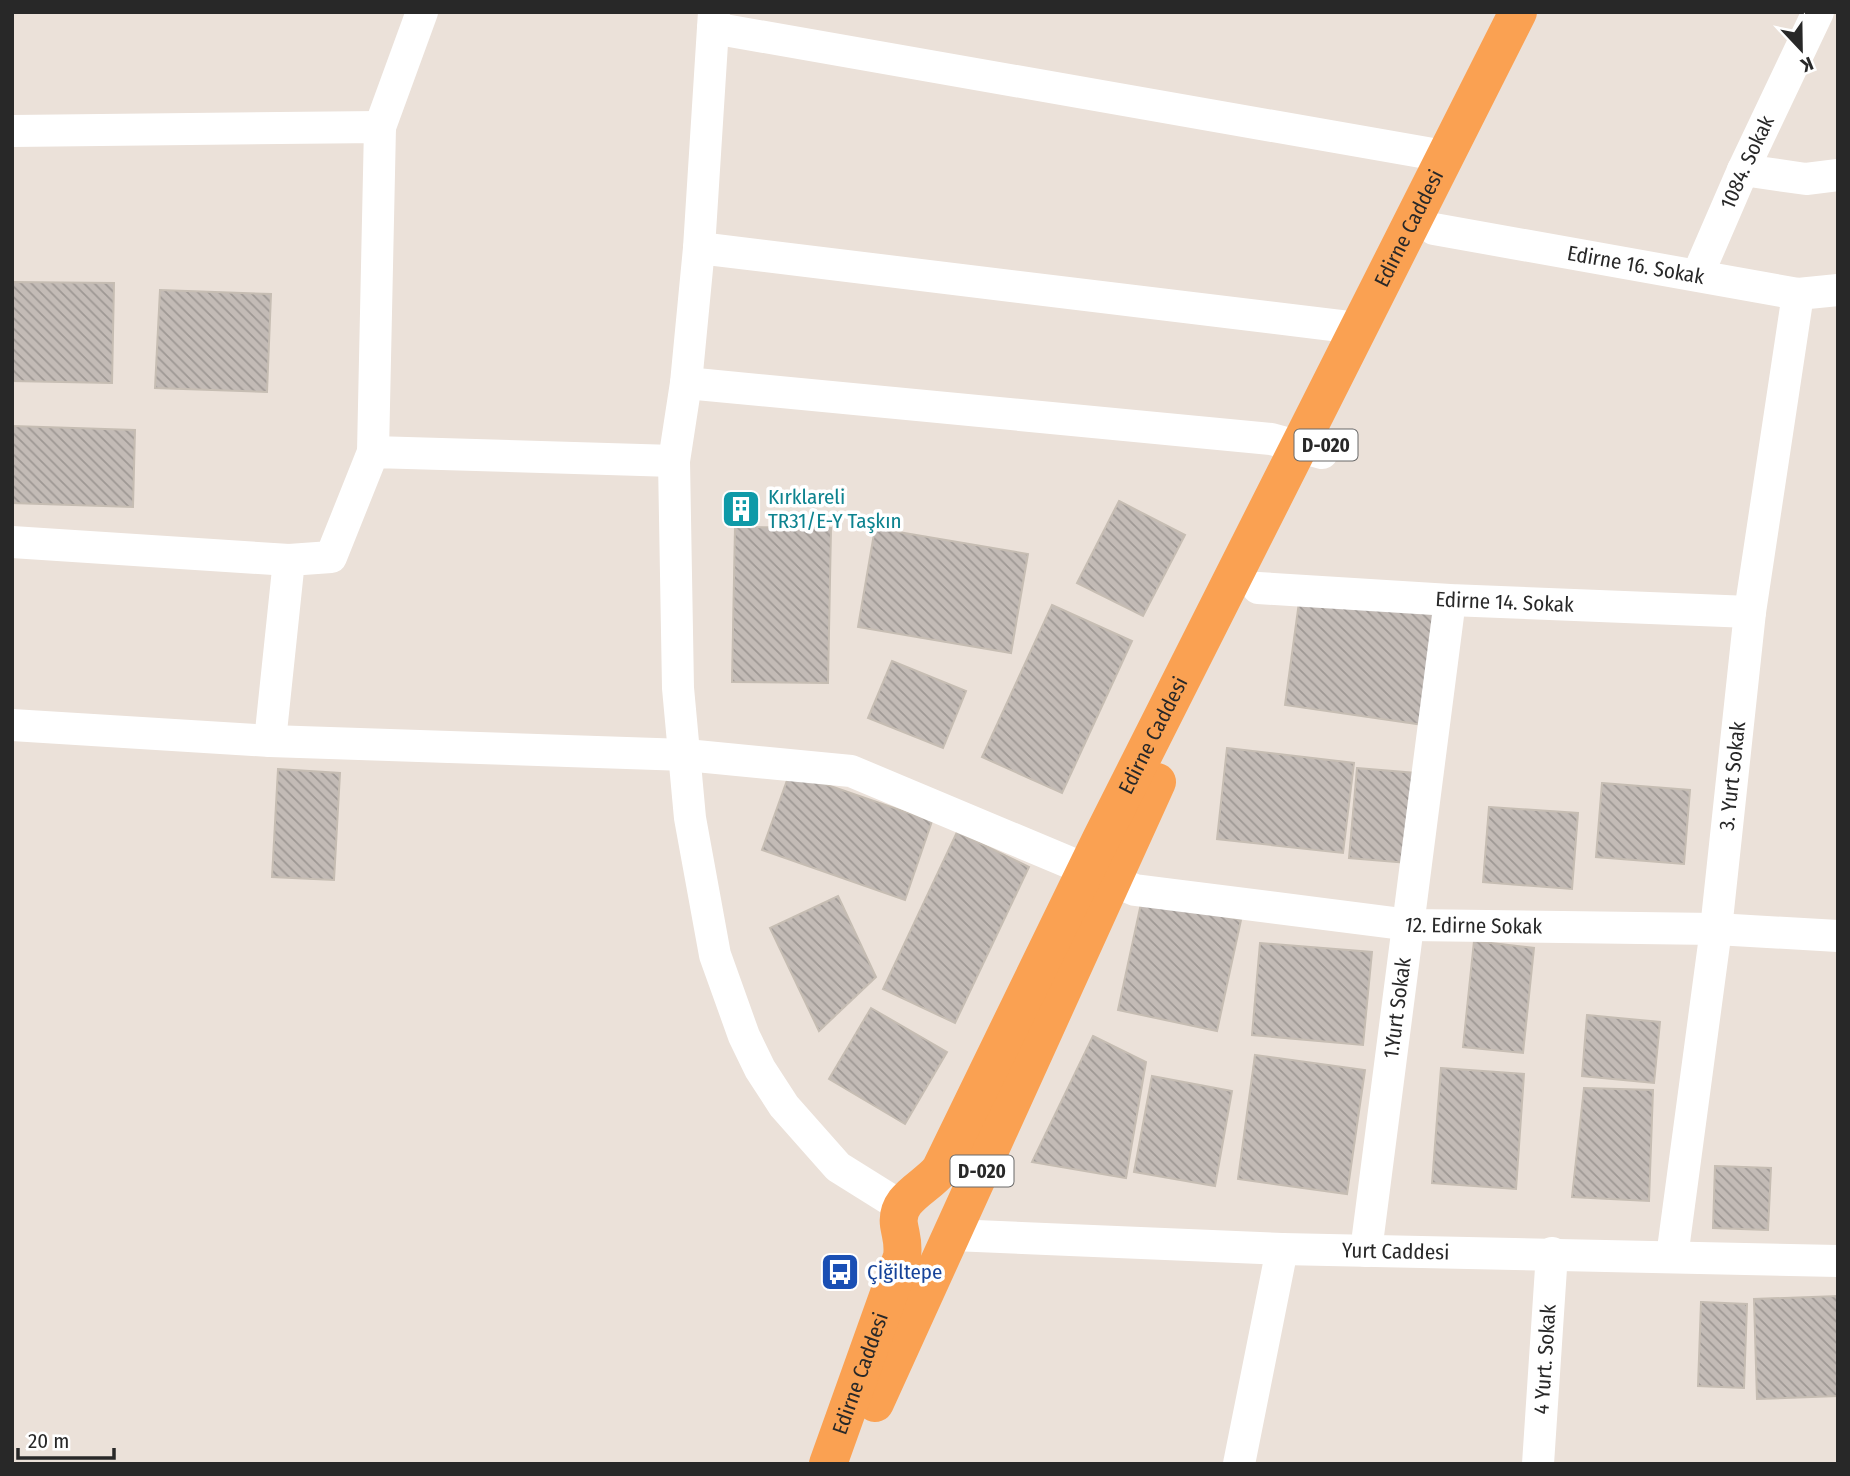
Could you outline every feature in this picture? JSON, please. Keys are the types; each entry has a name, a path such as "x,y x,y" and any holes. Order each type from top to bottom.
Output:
{"highway":[{"name":"Edirne Caddesi","path":"828,1464 902,1257 908,1213 940,1170 1101,875 1199,685 1258,588 1357,328 1518,12"},
{"name":"Edirne Caddesi","path":"854,1464 867,1423 905,1332 954,1232 1101,875 1101,839 1434,229 1546,12"},
{"path":"946,1192 958,1206 954,1232 933,1248 922,1247 908,1213 946,1192"}],"street":[{"path":"12,542 289,559 331,557 373,452 380,127 422,12"},
{"name":"1084. Sokak","path":"1698,274 1743,170 1818,12"},
{"path":"908,1213 838,1167 811,1140 784,1106 744,1036 715,955 691,818 678,688 674,461 686,383 699,248 714,20 1444,156"},
{"path":"12,131 380,127"},
{"path":"1743,170 1806,179 1838,175"},
{"name":"Edirne 16. Sokak","path":"1434,229 1698,274 1798,294 1838,290"},
{"path":"699,248 1357,328"},
{"name":"3. Yurt Sokak","path":"1672,1258 1716,929 1750,612 1798,294"},
{"path":"686,383 1272,439 1311,450"},
{"path":"373,452 674,461"},
{"path":"270,741 289,559"},
{"name":"Edirne 14. Sokak","path":"1258,588 1450,600 1750,612"},
{"name":"1.Yurt Sokak","path":"1366,1251 1450,600"},
{"name":"12. Edirne Sokak","path":"12,725 270,741 686,755 851,771 1101,875 1149,892 1410,925 1716,929 1838,936"},
{"name":"Yurt Caddesi","path":"954,1232 1282,1249 1838,1261"},
{"path":"1239,1464 1282,1249"},
{"name":"4 Yurt. Sokak","path":"1538,1464 1552,1254"}],"building":[{"path":"12,282 114,283 112,383 12,381"},
{"path":"160,290 271,294 267,392 155,388"},
{"path":"12,426 135,430 133,507 12,503"},
{"name":"Kırklareli TR31/E-Y Taşkın","path":"728,501 756,505 754,516 727,512"},
{"path":"1119,501 1185,535 1143,616 1077,583"},
{"path":"735,527 831,528 828,683 732,682"},
{"path":"875,528 1028,554 1011,653 858,627"},
{"path":"1300,595 1440,615 1424,725 1285,705"},
{"path":"1052,605 1132,641 1062,793 982,757"},
{"path":"892,661 966,691 943,748 868,718"},
{"path":"1227,748 1354,763 1343,853 1217,839"},
{"path":"1357,768 1416,773 1408,863 1349,858"},
{"path":"278,769 340,773 334,880 272,877"},
{"path":"790,772 932,821 905,900 762,850"},
{"path":"1602,783 1690,790 1684,864 1596,857"},
{"path":"1489,807 1578,813 1572,889 1483,882"},
{"path":"957,832 1029,867 955,1023 883,989"},
{"path":"838,896 876,977 819,1031 770,928"},
{"path":"1142,899 1241,920 1217,1031 1118,1010"},
{"path":"1474,941 1534,948 1523,1053 1463,1047"},
{"path":"1260,943 1372,952 1363,1045 1252,1035"},
{"path":"871,1008 947,1052 905,1124 829,1079"},
{"path":"1587,1015 1660,1022 1654,1083 1582,1076"},
{"path":"1093,1036 1146,1062 1126,1178 1032,1162"},
{"path":"1255,1055 1365,1070 1347,1194 1238,1179"},
{"path":"1441,1068 1524,1074 1516,1189 1432,1183"},
{"path":"1152,1076 1232,1091 1215,1186 1134,1172"},
{"path":"1584,1088 1653,1090 1649,1201 1572,1197"},
{"path":"1715,1166 1771,1168 1768,1230 1713,1228"},
{"path":"1838,1296 1838,1396 1757,1399 1754,1299"},
{"path":"1701,1302 1747,1304 1744,1388 1698,1386"}],"place":[{"name":"Kırklareli TR31/E-Y Taşkın","path":"741,509"},
{"name":"Çİğiltepe","path":"840,1272"}]}
